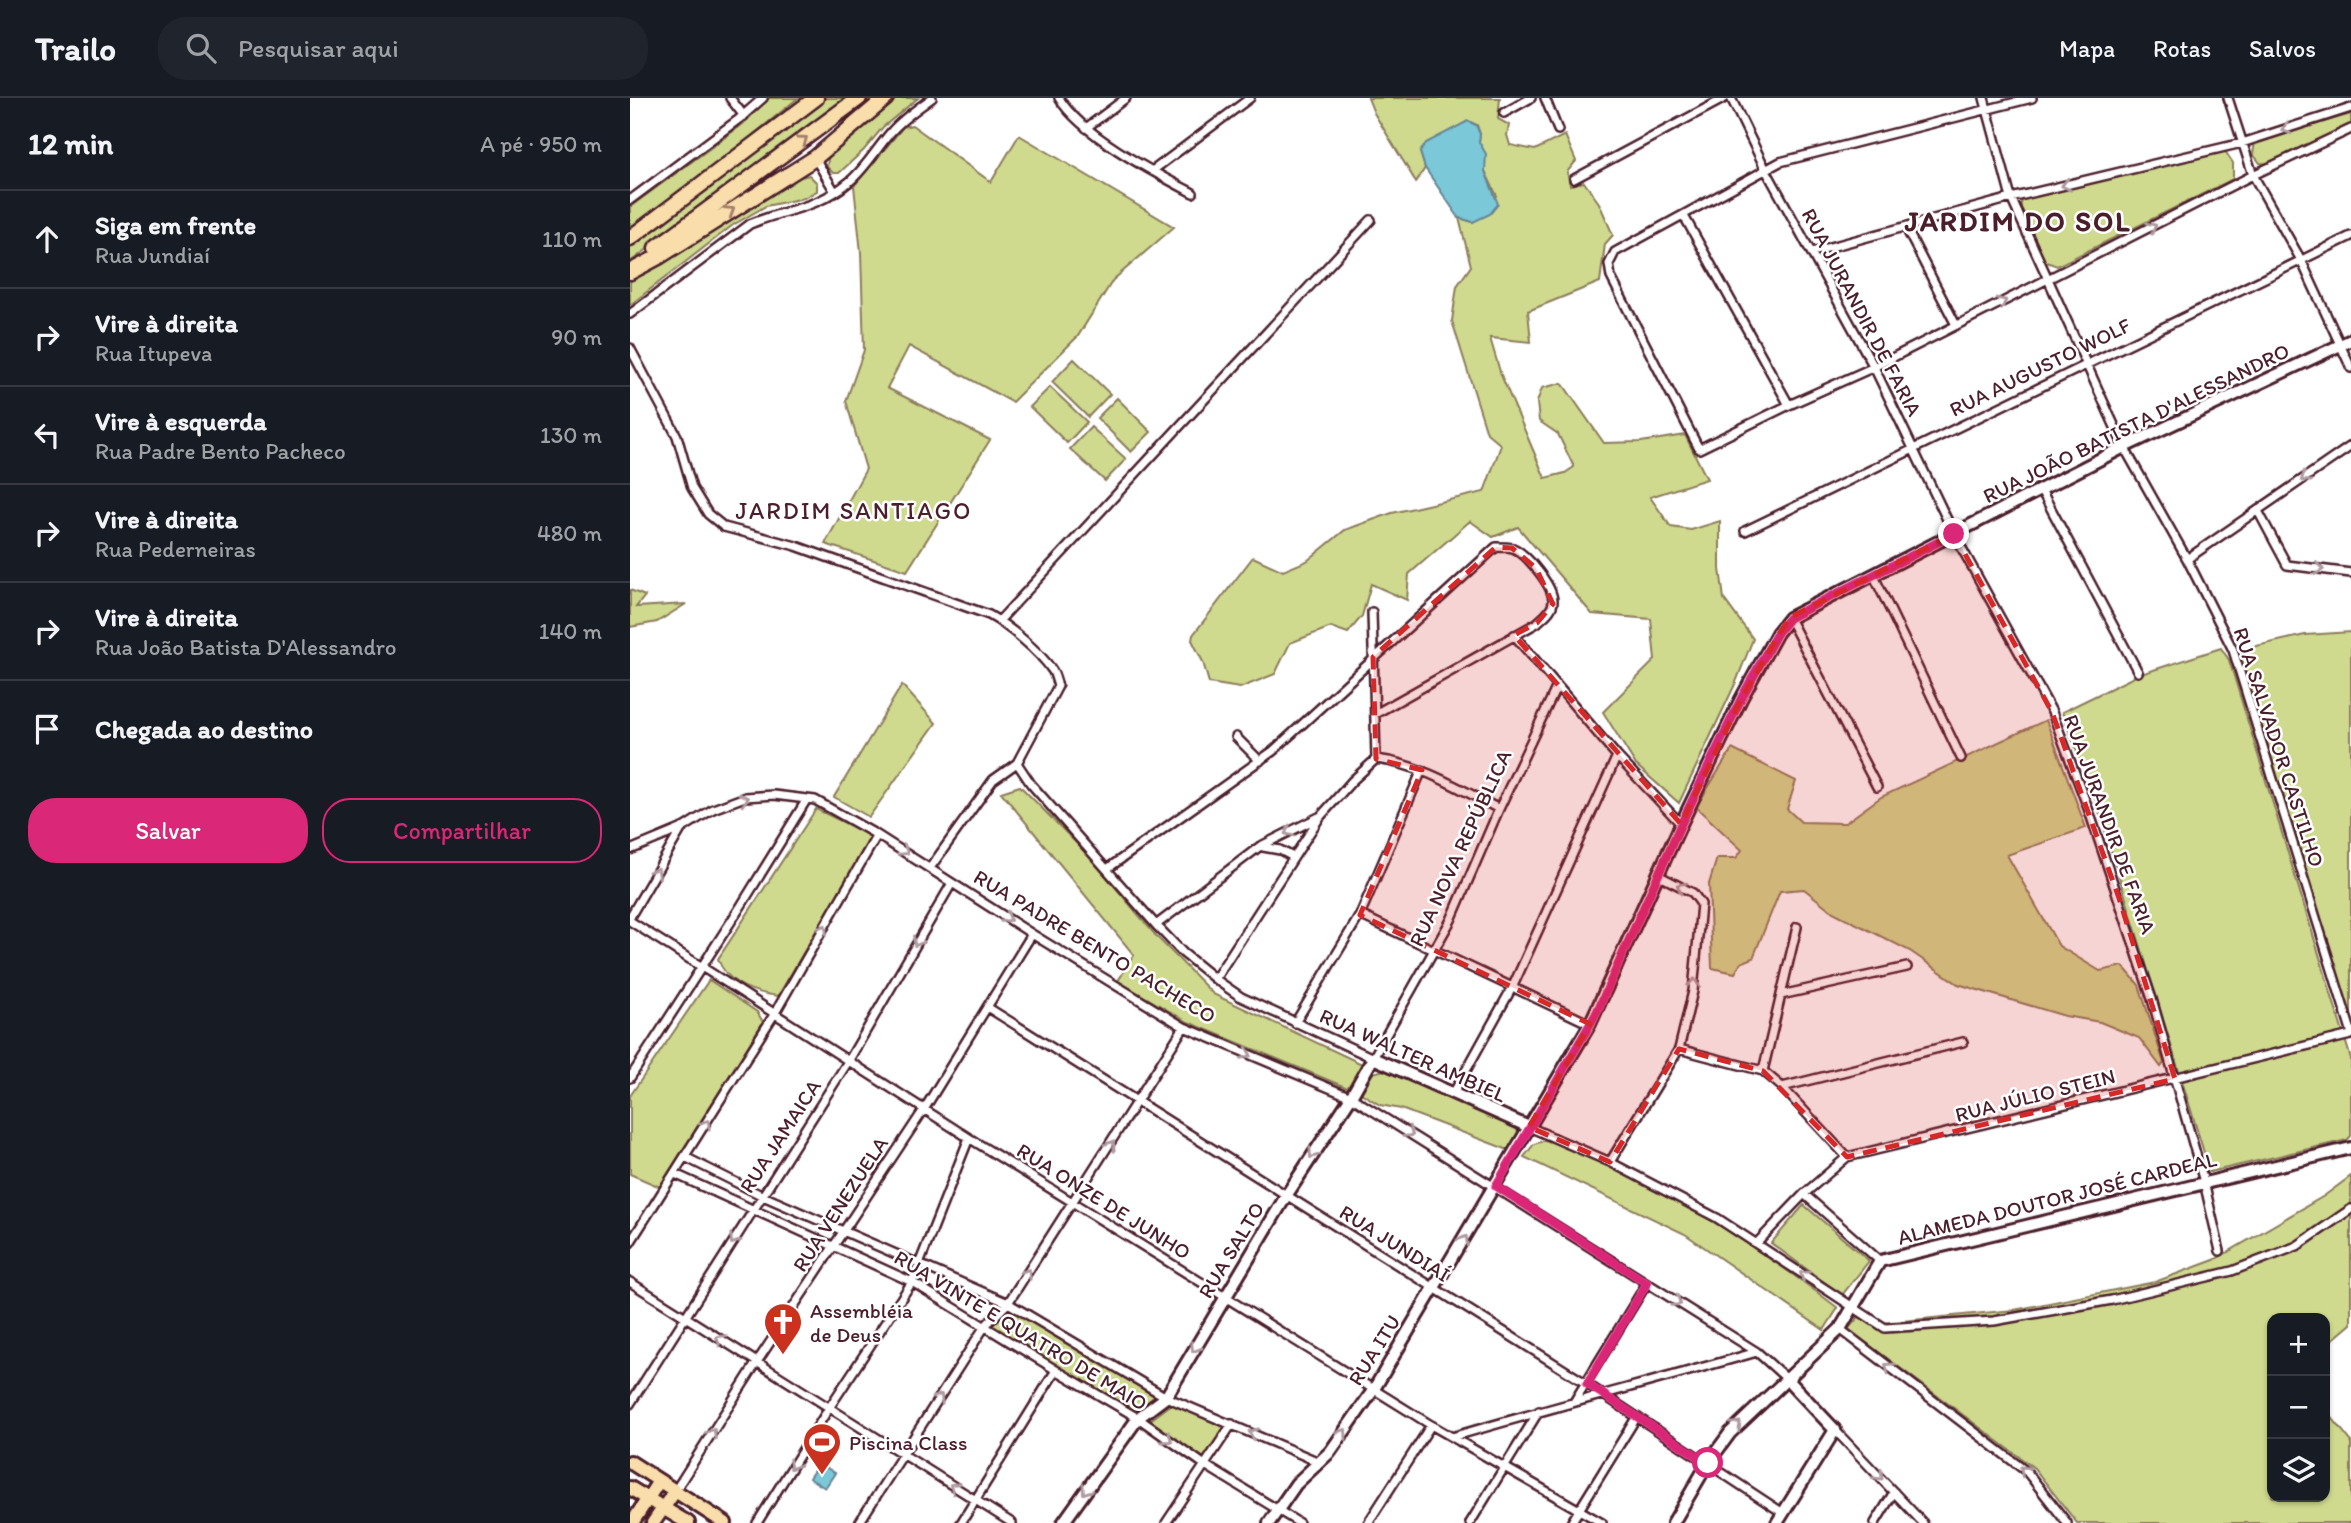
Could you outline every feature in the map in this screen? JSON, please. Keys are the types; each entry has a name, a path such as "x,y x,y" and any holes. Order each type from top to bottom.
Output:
{"highway":[{"path":"630,270 859,98"},
{"path":"630,270 660,256 815,158 886,98"},
{"path":"630,238 814,99"}],"main road":[{"path":"630,1462 725,1523"},
{"path":"632,1523 659,1481"},
{"path":"630,1488 688,1523"},
{"path":"653,1523 675,1491"}],"street":[{"path":"730,98 744,116"},
{"path":"630,200 744,116 763,98"},
{"path":"630,314 750,224 804,209 852,180 898,124 932,98"},
{"path":"1059,98 1074,118 1086,128 1152,171 1194,193"},
{"path":"1086,128 1126,98"},
{"path":"1152,171 1250,98"},
{"path":"1504,113 1531,98"},
{"path":"1545,98 1558,130"},
{"path":"1574,179 1725,98"},
{"name":"RUA JURANDIR DE FARIA","path":"1731,98 1766,170 1874,367 1954,534 2057,724 2123,911 2175,1079 2220,1251"},
{"name":"RUA SALVADOR CASTILHO","path":"1984,98 2011,198 2124,447 2187,559 2233,650 2351,1033"},
{"path":"2032,98 1789,159 1615,252 1609,264 1611,278 1699,449 1874,367 2253,175 2351,129"},
{"path":"2228,98 2253,175 2346,342 2351,368"},
{"path":"1812,252 2011,198 2242,142 2351,108"},
{"path":"815,158 835,192"},
{"path":"1684,216 1789,405"},
{"path":"999,621 1371,220"},
{"path":"1906,228 1956,325"},
{"name":"RUA AUGUSTO WOLF","path":"1745,531 2351,236"},
{"name":"RUA JOÃO BATISTA D'ALESSANDRO","path":"1789,618 2124,447 2346,342"},
{"path":"630,348 677,436 692,488 708,514 724,527 808,551 989,615 1054,671 1058,686 1017,763 993,780 930,868"},
{"path":"2187,559 2351,446"},
{"path":"2041,490 2138,672"},
{"path":"2258,511 2287,565 2351,573"},
{"path":"1107,869 1260,761 1496,547 1512,548 1523,554 1536,568 1551,592 1553,604 1548,613 1537,624 1375,714"},
{"path":"1873,575 1961,758"},
{"path":"1215,979 1320,817 1376,759 1372,612"},
{"path":"1789,618 1877,787"},
{"name":"RUA ITU","path":"1269,1523 1296,1484 1330,1452 1374,1389 1590,1024 1741,699 1777,633 1789,618"},
{"path":"1514,635 1617,755 1681,824"},
{"name":"RUA NOVA REPÚBLICA","path":"1351,1097 1451,920 1557,686"},
{"path":"1236,737 1260,761"},
{"path":"1453,1094 1513,986 1617,755"},
{"path":"1376,759 1422,770 1499,809"},
{"name":"RUA WALTER AMBIEL","path":"1017,763 1031,784 1156,925 1183,953 1241,997 1529,1128 1611,1162 1717,1218 1885,1328 1994,1321 2112,1300 2232,1271 2297,1245 2351,1209"},
{"path":"1295,1023 1360,915 1422,770"},
{"name":"RUA PADRE BENTO PACHECO","path":"630,850 682,828 713,809 745,797 774,794 815,800 877,835 1184,1027 1351,1097 1758,1352 1787,1378 1923,1523"},
{"path":"630,1078 807,799"},
{"path":"1156,925 1259,847 1320,817"},
{"path":"630,919 682,828"},
{"path":"630,1243 775,1013 877,835"},
{"path":"1259,847 1271,847 1293,857"},
{"path":"1611,1162 1679,1049 1693,991 1701,904 1693,893 1658,875"},
{"name":"RUA JAMAICA","path":"630,1404 849,1060 951,883"},
{"path":"1360,915 1590,1024"},
{"name":"RUA ONZE DE JUNHO","path":"630,919 968,1138 1431,1425 1602,1523"},
{"path":"1763,1070 1797,927"},
{"name":"RUA VENEZUELA","path":"675,1491 925,1108 1032,934"},
{"path":"1781,995 1907,967"},
{"name":"RUA JUNDIAÍ","path":"987,1007 1587,1384 1708,1463 1780,1518"},
{"path":"859,1523 985,1326 1008,1303 1184,1027"},
{"name":"RUA JÚLIO STEIN","path":"1757,1243 1804,1194 1847,1157 2175,1079 2351,1033"},
{"path":"1782,1087 1962,1042"},
{"path":"1679,1049 1763,1070 1847,1157"},
{"name":"RUA SALTO","path":"1063,1523 1138,1418 1166,1396 1286,1196 1351,1097"},
{"path":"757,1523 828,1408 912,1282 968,1138"},
{"name":"ALAMEDA DOUTOR JOSÉ CARDEAL","path":"1673,1523 1708,1463 1730,1433 1840,1329 1880,1261 2350,1147"},
{"name":"RUA VINTE E QUATRO DE MAIO","path":"685,1157 763,1196 1008,1303 1166,1396 1319,1462"},
{"name":"RUA VINTE E QUATRO DE MAIO","path":"675,1174 912,1282 1138,1418 1205,1465 1299,1523"},
{"path":"1804,1194 1880,1261"},
{"path":"630,1282 1012,1523"},
{"path":"1574,1402 1647,1283"},
{"path":"1840,1329 2027,1472 2067,1523"},
{"path":"1452,1437 1758,1352"},
{"path":"961,1523 1056,1370"},
{"path":"1469,1523 1539,1411"},
{"path":"1571,1523 1636,1418"},
{"path":"1166,1523 1232,1424"},
{"path":"1368,1523 1431,1425"},
{"path":"1780,1518 1835,1430"},
{"path":"1875,1523 1894,1492"}],"highlighted area":[{"path":"1954,534 2052,712 2119,898 2175,1079 1847,1157 1763,1071 1679,1049 1610,1162 1529,1127 1590,1024 1360,915 1422,770 1376,759 1373,657 1496,547 1512,548 1536,568 1553,604 1537,623 1514,635 1681,824 1741,699 1789,618"}],"green space":[{"path":"769,98 798,98 678,196 630,230 630,207 743,124"},
{"path":"825,98 851,98 630,262 630,245"},
{"path":"891,98 918,98 883,127 864,150 839,173 833,173 827,167 833,149"},
{"path":"1368,98 1500,98 1498,119 1509,125 1507,135 1510,145 1535,150 1565,135 1576,161 1567,172 1570,185 1584,182 1599,203 1613,235 1605,244 1600,282 1528,311 1531,342 1490,338 1501,375 1545,478 1565,473 1574,467 1558,434 1539,421 1537,402 1542,388 1562,383 1604,443 1641,442 1685,435 1707,479 1650,497 1671,527 1691,530 1720,521 1720,569 1724,599 1753,639 1736,682 1679,803 1636,765 1603,712 1655,660 1651,619 1592,614 1518,527 1493,537 1470,521 1409,574 1407,600 1371,584 1362,616 1348,633 1331,627 1290,643 1275,674 1240,688 1209,683 1203,662 1192,640 1193,635 1253,557 1283,571 1307,561 1345,530 1392,513 1484,492 1501,445 1487,433 1452,321 1457,286 1471,266 1459,218 1473,222 1497,196 1485,171 1485,155 1479,142 1477,125 1468,121 1420,152 1425,168 1416,182 1374,113"},
{"path":"2351,114 2351,125 2269,164 2260,163 2253,154 2255,142"},
{"path":"912,125 991,182 1019,135 1174,227 1113,280 1078,336 1012,402 909,346 887,388 990,440 907,571 825,544 866,469 846,401 864,350 861,253 854,186 903,127"},
{"path":"2225,151 2233,163 2233,179 2057,266 2044,261 2020,209 2025,198"},
{"path":"809,175 817,183 817,191 804,198 766,206 733,225 630,305 630,282 638,276 788,180"},
{"path":"1074,359 1110,394 1088,417 1052,382"},
{"path":"1050,387 1087,422 1067,443 1030,407"},
{"path":"1117,398 1151,432 1131,452 1097,418"},
{"path":"1091,427 1126,459 1105,481 1070,449"},
{"path":"630,590 645,596 636,607 686,604 657,622 630,627"},
{"path":"2351,632 2351,1019 2290,832 2239,650 2305,635"},
{"path":"2221,648 2229,660 2351,1059 2351,1136 2347,1140 2210,1172 2096,801 2062,712 2138,675"},
{"path":"902,685 936,723 869,817 834,797"},
{"path":"2046,720 2086,828 2007,855 2059,946 2100,971 2123,966 2139,985 2164,1063 2161,1067 2139,1038 2100,1022 2065,1016 1958,984 1910,951 1833,912 1804,889 1780,891 1753,958 1741,963 1735,973 1712,968 1709,884 1717,858 1736,858 1742,850 1696,807 1732,749 1796,781 1787,809 1801,822 1845,823 1881,797"},
{"path":"1020,786 1089,856 1157,937 1213,994 1362,1064 1350,1089 1188,1022 1118,981 1134,955 1001,792"},
{"path":"816,809 872,836 778,996 751,990 728,975 718,959"},
{"path":"709,980 757,1012 763,1022 660,1187 630,1174 630,1096"},
{"path":"1384,1070 1516,1127 1519,1135 1511,1151 1401,1109 1380,1105 1361,1093 1373,1073"},
{"path":"1546,1140 1620,1171 1706,1217 1760,1251 1838,1308 1824,1330 1685,1234 1524,1157 1534,1144"},
{"path":"2351,1176 2351,1324 2330,1342 2330,1313 2267,1313 2267,1502 2330,1502 2330,1415 2351,1441 2351,1523 2077,1523 2034,1468 1848,1329 1864,1311 1882,1323 2014,1310 2155,1282 2214,1260 2324,1196"},
{"path":"1804,1205 1869,1261 1842,1295 1771,1243"},
{"path":"1008,1303 1166,1397 1138,1418 985,1326"},
{"path":"1176,1401 1232,1424 1205,1465 1145,1424"}],"water":[{"path":"1468,121 1476,125 1480,134 1479,142 1486,154 1485,171 1498,204 1490,214 1473,222 1459,218 1425,168 1420,152 1426,143"},
{"name":"Piscina Class","path":"819,1463 835,1473 825,1488 809,1478"}],"place":[{"name":"Assembléia de Deus","path":"783,1356"},
{"name":"Piscina Class","path":"822,1476"}],"district":[{"name":"JARDIM DO SOL","path":"2018,221"},
{"name":"JARDIM SANTIAGO","path":"854,510"}],"route":[{"path":"1708,1463 1587,1384 1647,1283 1496,1186 1596,1014 1681,824 1741,699 1777,633 1789,618 1954,534"}]}
